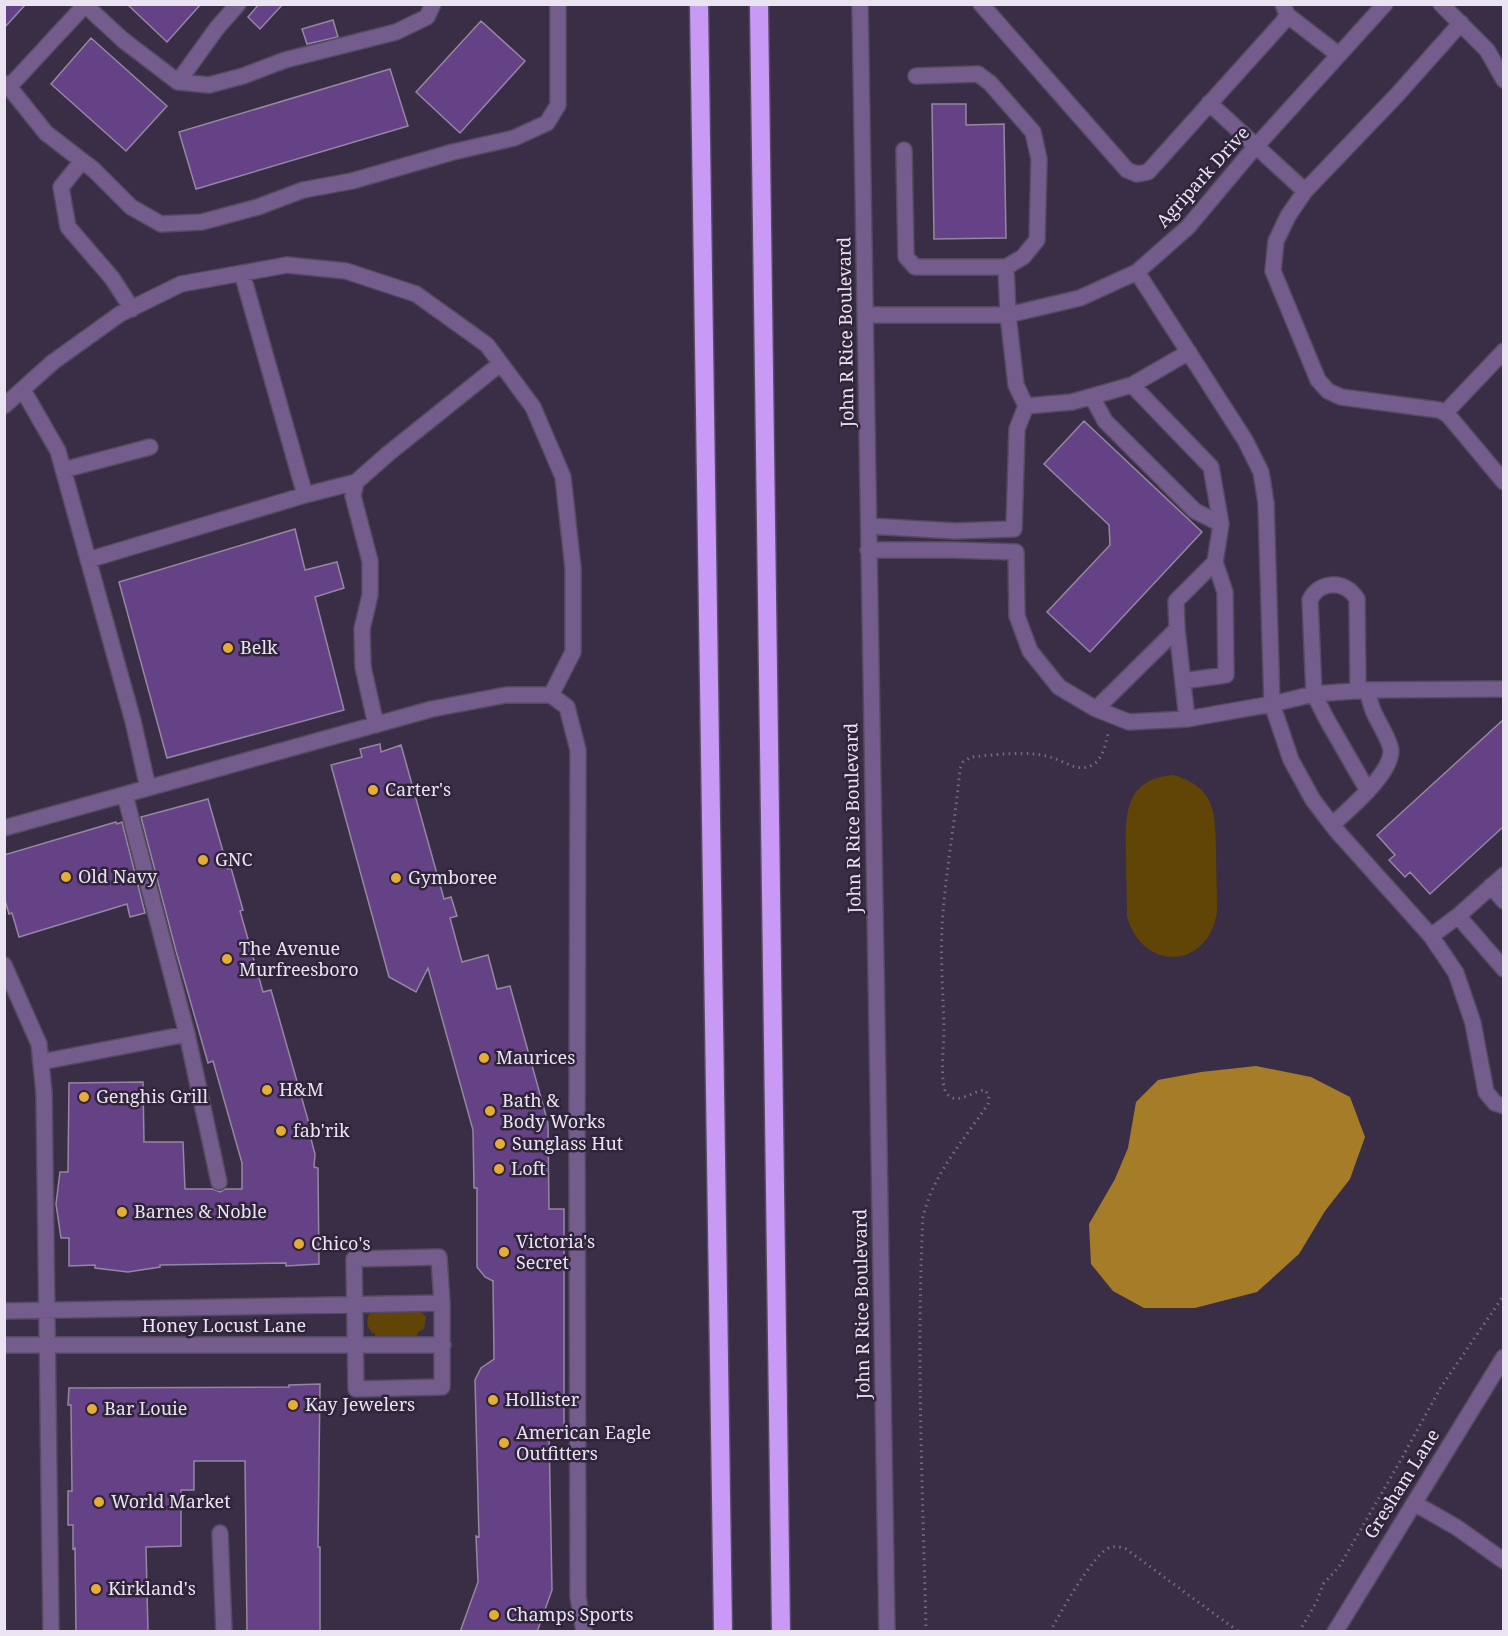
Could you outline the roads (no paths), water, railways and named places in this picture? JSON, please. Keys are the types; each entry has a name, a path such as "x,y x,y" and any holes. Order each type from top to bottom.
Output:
{"highway":[{"path":"699,4 723,1632"},
{"path":"759,4 782,1632"}],"street":[{"path":"178,82 217,28 238,4"},
{"path":"433,4 427,17 396,32 285,60 208,86 178,82 123,40 85,5 7,85 46,133 94,170 131,207 161,224 202,222 258,207 303,190 352,181 453,152 514,138 547,123 558,105 558,4"},
{"name":"John R Rice Boulevard","path":"860,4 887,1632"},
{"path":"981,4 1127,170 1137,174 1148,172 1283,22 1285,10"},
{"name":"Agripark Drive","path":"866,315 1008,315 1080,298 1137,272 1188,226 1385,4"},
{"path":"1441,4 1487,50 1503,80"},
{"path":"1285,10 1339,55"},
{"path":"1461,23 1396,96 1305,191 1288,216 1276,241 1273,272 1318,380 1328,391 1341,397 1439,410 1445,413 1503,482"},
{"path":"904,150 906,257 915,267 1006,267 1023,257 1037,240 1039,159 1034,132 990,82 978,75 916,75"},
{"path":"1209,103 1305,191"},
{"path":"82,161 61,187 68,227 112,278 132,309"},
{"path":"4,406 53,362 120,314 181,284 287,265 346,271 416,294 487,345 533,407 563,477 573,568 573,652 551,695"},
{"path":"869,526 955,531 1014,529 1017,429 1026,406 1016,385 1008,315 1006,267"},
{"path":"1137,272 1245,440 1261,472 1266,503 1272,704 1291,760 1313,801 1431,936 1456,973 1473,1023 1486,1092 1495,1103 1503,1106"},
{"path":"242,273 305,495"},
{"path":"1445,413 1503,351"},
{"path":"1026,406 1072,402 1132,385 1189,352"},
{"path":"88,560 356,482 500,364"},
{"path":"1132,385 1211,467 1221,524 1215,562 1225,592 1226,675 1183,681"},
{"path":"23,390 58,451 133,721 148,788"},
{"path":"1092,396 1105,421 1195,511 1221,524"},
{"path":"63,470 150,447"},
{"path":"356,482 353,495 370,561 370,595 362,629 363,667 376,725"},
{"path":"868,550 1016,552 1017,616 1030,651 1059,687 1096,709 1129,722 1187,719 1314,694 1363,690 1503,688"},
{"path":"1187,719 1176,601 1215,562"},
{"path":"1332,825 1368,791 1392,757 1391,747 1363,690 1357,599 1353,591 1346,587 1325,585 1318,588 1310,600 1314,694 1368,791"},
{"path":"1096,709 1177,629"},
{"path":"4,828 432,709 506,695 551,695 567,707 578,750 576,1129 578,1597 584,1632"},
{"path":"124,795 187,1034 219,1182"},
{"path":"1431,936 1458,916 1503,875"},
{"path":"1491,886 1503,900"},
{"path":"1458,916 1503,969"},
{"path":"4,965 39,1044 44,1093 51,1632"},
{"path":"41,1062 187,1034"},
{"path":"439,1257 443,1345 442,1387 356,1389 355,1305 354,1259 439,1257"},
{"name":"Honey Locust Lane","path":"4,1311 442,1303"},
{"name":"Honey Locust Lane","path":"4,1346 443,1345"},
{"name":"Gresham Lane","path":"1335,1632 1503,1357"},
{"path":"1414,1503 1456,1527 1503,1561"},
{"path":"220,1533 224,1632"}],"place":[{"name":"Belk","path":"228,648"},
{"name":"Carter's","path":"373,790"},
{"name":"GNC","path":"203,860"},
{"name":"Old Navy","path":"66,877"},
{"name":"Gymboree","path":"396,878"},
{"name":"The Avenue Murfreesboro","path":"227,959"},
{"name":"Maurices","path":"484,1058"},
{"name":"H&M","path":"267,1090"},
{"name":"Genghis Grill","path":"84,1097"},
{"name":"Bath & Body Works","path":"490,1111"},
{"name":"fab'rik","path":"281,1131"},
{"name":"Sunglass Hut","path":"500,1144"},
{"name":"Loft","path":"499,1169"},
{"name":"Barnes & Noble","path":"122,1212"},
{"name":"Chico's","path":"299,1244"},
{"name":"Victoria's Secret","path":"504,1252"},
{"name":"Hollister","path":"493,1400"},
{"name":"Kay Jewelers","path":"293,1405"},
{"name":"Bar Louie","path":"92,1409"},
{"name":"American Eagle Outfitters","path":"504,1443"},
{"name":"World Market","path":"99,1502"},
{"name":"Kirkland's","path":"96,1589"},
{"name":"Champs Sports","path":"494,1615"}]}
